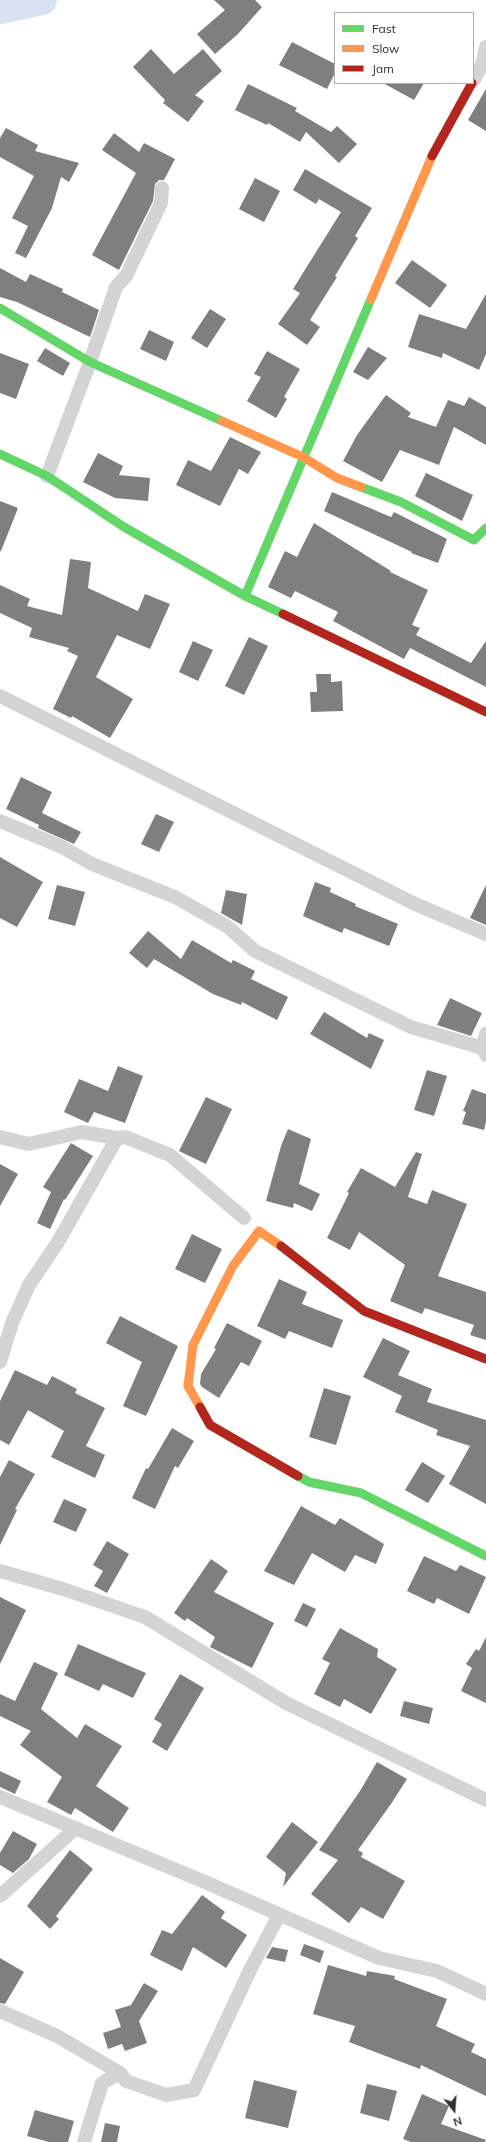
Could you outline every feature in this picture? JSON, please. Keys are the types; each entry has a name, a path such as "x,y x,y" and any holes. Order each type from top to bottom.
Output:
{"street":[{"path":"474,78 486,47"},
{"path":"245,596 432,156 471,84"},
{"path":"47,476 90,362 116,287 126,276 160,203 162,188"},
{"path":"0,308 14,314 90,362 303,457 337,478 401,502 474,540 486,528"},
{"path":"0,454 47,476 124,527 245,596 486,712"},
{"path":"0,696 415,904 486,934"},
{"path":"0,821 62,847 92,864 175,897 228,927 254,951 411,1027 485,1051 486,1034"},
{"path":"0,1137 29,1144 82,1132 117,1138 125,1137 170,1155 244,1218"},
{"path":"0,1362 12,1323 29,1285 58,1242 117,1138"},
{"path":"486,1359 364,1311 299,1259 260,1231 234,1266 193,1345 188,1386 210,1425 309,1482 361,1493 486,1556"},
{"path":"0,1571 63,1589 145,1617 286,1703 486,1800"},
{"path":"0,1797 279,1914 379,1958 437,1971 486,1994"},
{"path":"0,1896 76,1828"},
{"path":"0,2011 57,2036 120,2073 126,2081 166,2095 194,2090 250,1970 279,1914"},
{"path":"84,2142 102,2083 120,2073"}],"building":[{"path":"214,0 255,0 262,7 238,34 215,54 197,34 225,10"},
{"path":"292,42 334,63 334,75 327,89 279,65"},
{"path":"151,49 174,74 203,49 222,71 195,95 204,101 188,122 163,103 165,100 133,67"},
{"path":"248,84 297,108 295,111 331,132 337,126 357,144 339,163 306,132 300,142 268,123 267,125 235,110"},
{"path":"385,84 423,84 414,100"},
{"path":"486,89 486,131 468,120"},
{"path":"6,128 38,145 35,151 79,163 69,182 61,177 52,208 26,258 15,253 28,226 12,218 34,176 0,157 0,138"},
{"path":"114,133 139,152 144,143 175,159 164,180 159,180 155,184 153,201 119,270 92,255 136,173 102,150"},
{"path":"305,169 372,208 355,236 358,238 335,276 337,277 310,320 320,327 307,345 278,324 300,293 293,289 341,212 319,199 316,204 293,190"},
{"path":"255,178 280,191 264,222 239,209"},
{"path":"412,260 447,285 430,308 395,283"},
{"path":"0,268 26,282 30,274 63,289 62,292 99,310 90,337 17,302 0,297"},
{"path":"486,294 486,354 479,370 443,353 442,358 408,347 419,314 466,329"},
{"path":"210,309 226,319 207,348 191,338"},
{"path":"149,330 174,342 166,361 140,349"},
{"path":"368,347 387,358 368,380 353,372"},
{"path":"45,348 70,363 63,376 37,361"},
{"path":"267,351 300,369 284,397 287,399 276,418 247,401 261,377 254,374"},
{"path":"0,353 29,364 16,399 0,393"},
{"path":"386,395 411,413 408,417 436,427 448,400 464,406 469,397 486,407 486,445 454,427 439,465 400,450 382,482 343,461 357,435"},
{"path":"230,437 261,452 248,474 239,469 220,506 176,485 188,460 211,471"},
{"path":"98,453 123,466 119,475 150,478 148,501 115,498 83,482"},
{"path":"426,473 473,495 462,521 415,496"},
{"path":"332,492 391,517 394,512 447,539 438,563 411,553 412,552 324,511"},
{"path":"0,501 18,508 1,551 0,551"},
{"path":"314,523 391,571 390,572 428,590 412,625 420,628 416,635 471,663 486,641 486,687 410,648 404,659 333,621 338,612 295,591 291,598 268,587 285,551 297,557"},
{"path":"70,559 91,562 88,588 138,611 145,594 170,604 150,649 117,635 96,677 133,699 110,738 72,716 71,718 53,709 78,656 67,651 69,648 29,637 32,628 0,613 0,585 30,599 27,606 62,615"},
{"path":"249,637 268,646 244,695 225,686"},
{"path":"193,641 213,650 198,681 179,672"},
{"path":"316,674 331,674 331,682 342,681 343,711 311,712 310,692 317,692"},
{"path":"21,777 52,792 42,813 81,832 74,844 38,828 39,825 6,809"},
{"path":"156,814 174,822 159,852 141,844"},
{"path":"0,857 43,882 17,927 0,918"},
{"path":"315,882 331,888 330,892 356,904 355,906 398,924 389,946 344,928 342,933 303,916"},
{"path":"57,885 85,892 75,926 48,919"},
{"path":"486,885 486,925 470,918"},
{"path":"226,890 247,894 242,925 221,913"},
{"path":"148,931 181,959 192,940 231,963 233,960 255,971 251,979 288,997 277,1020 242,1002 241,1005 213,994 154,959 147,968 129,953"},
{"path":"450,998 482,1013 471,1036 437,1025"},
{"path":"324,1012 367,1038 369,1033 384,1040 371,1069 310,1034"},
{"path":"118,1066 143,1076 125,1123 94,1112 88,1123 64,1112 79,1079 108,1091"},
{"path":"427,1070 447,1076 434,1116 414,1110"},
{"path":"472,1089 486,1094 486,1122 484,1130 462,1124 466,1112 463,1111"},
{"path":"206,1097 232,1109 206,1164 179,1151"},
{"path":"288,1129 311,1139 299,1184 320,1194 312,1211 294,1203 293,1208 266,1201 281,1146"},
{"path":"71,1143 93,1156 65,1200 64,1199 50,1229 37,1223 51,1192 43,1187"},
{"path":"416,1152 422,1154 408,1197 427,1204 432,1190 467,1204 438,1276 486,1292 486,1340 470,1335 474,1325 425,1308 422,1314 390,1301 405,1265 359,1232 350,1250 327,1238 349,1193 347,1192 361,1168 395,1187"},
{"path":"0,1164 18,1174 0,1206"},
{"path":"192,1234 222,1249 205,1283 175,1269"},
{"path":"279,1279 307,1292 302,1304 343,1320 332,1348 289,1331 285,1339 257,1326"},
{"path":"120,1316 178,1346 146,1416 123,1406 142,1362 106,1343"},
{"path":"227,1323 262,1341 249,1366 241,1362 219,1398 202,1387 200,1384 201,1374 216,1349 214,1348"},
{"path":"383,1338 410,1351 398,1375 432,1389 427,1402 486,1420 486,1504 449,1484 470,1446 436,1435 438,1430 395,1412 402,1396 363,1377"},
{"path":"15,1370 47,1385 52,1376 77,1389 75,1393 105,1408 86,1446 105,1455 95,1478 51,1457 64,1431 28,1410 9,1445 0,1440 0,1401"},
{"path":"324,1388 351,1396 336,1445 309,1437"},
{"path":"172,1428 194,1441 178,1468 175,1466 155,1509 132,1498 146,1468 148,1469"},
{"path":"9,1460 35,1474 15,1509 17,1510 0,1545 0,1477"},
{"path":"422,1462 445,1476 428,1503 405,1490"},
{"path":"64,1499 87,1509 76,1532 53,1522"},
{"path":"301,1506 335,1525 340,1518 384,1544 376,1564 355,1555 345,1572 312,1553 294,1585 264,1571"},
{"path":"107,1541 129,1554 107,1593 94,1586 103,1571 93,1565"},
{"path":"424,1556 456,1571 460,1565 486,1577 469,1614 437,1598 434,1604 407,1591"},
{"path":"211,1559 228,1571 214,1592 274,1623 252,1668 210,1647 215,1637 187,1618 185,1621 174,1613"},
{"path":"0,1597 26,1610 0,1664"},
{"path":"303,1603 316,1609 307,1627 294,1621"},
{"path":"340,1628 378,1649 377,1657 397,1669 371,1714 344,1699 340,1707 314,1694 330,1663 322,1659"},
{"path":"486,1637 486,1703 461,1691 472,1668 466,1664 476,1649 479,1651"},
{"path":"78,1644 146,1673 133,1698 103,1684 99,1691 64,1675"},
{"path":"34,1662 58,1673 41,1709 77,1738 85,1724 122,1746 96,1786 129,1808 113,1832 75,1808 71,1815 47,1802 62,1777 20,1745 31,1731 0,1716 0,1694 15,1701"},
{"path":"180,1674 204,1688 167,1751 152,1742 162,1724 154,1719"},
{"path":"404,1701 433,1708 429,1724 400,1716"},
{"path":"377,1762 407,1779 358,1850 363,1853 361,1857 405,1881 383,1919 361,1907 349,1923 311,1894 338,1860 319,1850 360,1791"},
{"path":"0,1771 21,1781 15,1794 0,1787"},
{"path":"292,1822 318,1842 283,1887 286,1873 266,1857"},
{"path":"13,1831 37,1844 29,1859 13,1873 0,1865 0,1853"},
{"path":"70,1850 93,1869 56,1916 59,1919 50,1929 27,1906"},
{"path":"202,1895 225,1912 221,1918 247,1935 226,1968 193,1947 182,1971 150,1955 162,1930 172,1934"},
{"path":"304,1944 324,1951 320,1963 300,1955"},
{"path":"272,1947 288,1950 285,1962 266,1958"},
{"path":"0,1958 24,1972 5,2004 0,2003"},
{"path":"328,1965 366,1976 367,1971 395,1976 394,1979 447,1999 436,2026 475,2044 471,2052 486,2059 486,2096 421,2065 420,2069 349,2042 355,2026 313,2014"},
{"path":"144,1983 158,1991 139,2021 147,2043 125,2051 122,2044 108,2049 103,2033 121,2027 115,2010 131,2005"},
{"path":"254,2080 297,2091 288,2128 245,2118"},
{"path":"367,2084 397,2091 389,2121 360,2113"},
{"path":"422,2094 449,2106 441,2124 486,2140 485,2142 411,2142 403,2139"},
{"path":"35,2110 74,2121 68,2142 49,2142 27,2136"},
{"path":"105,2123 120,2126 117,2142 101,2142"}],"waterway":[{"path":"0,9 42,0"}],"traffic: fast":[{"path":"245,596 371,299"},
{"path":"0,308 90,362 222,421"},
{"path":"0,454 47,476 124,527 245,596 283,614"},
{"path":"361,487 401,502 474,540 486,528"},
{"path":"298,1476 309,1482 361,1493 486,1556"}],"traffic: slow":[{"path":"371,299 432,156"},
{"path":"222,421 303,457 337,478 361,487"},
{"path":"200,1407 188,1386 193,1345 233,1266 259,1231 281,1246"}],"traffic: jam":[{"path":"432,156 471,84"},
{"path":"283,614 486,712"},
{"path":"281,1246 364,1311 486,1359"},
{"path":"200,1407 210,1425 298,1476"}]}
